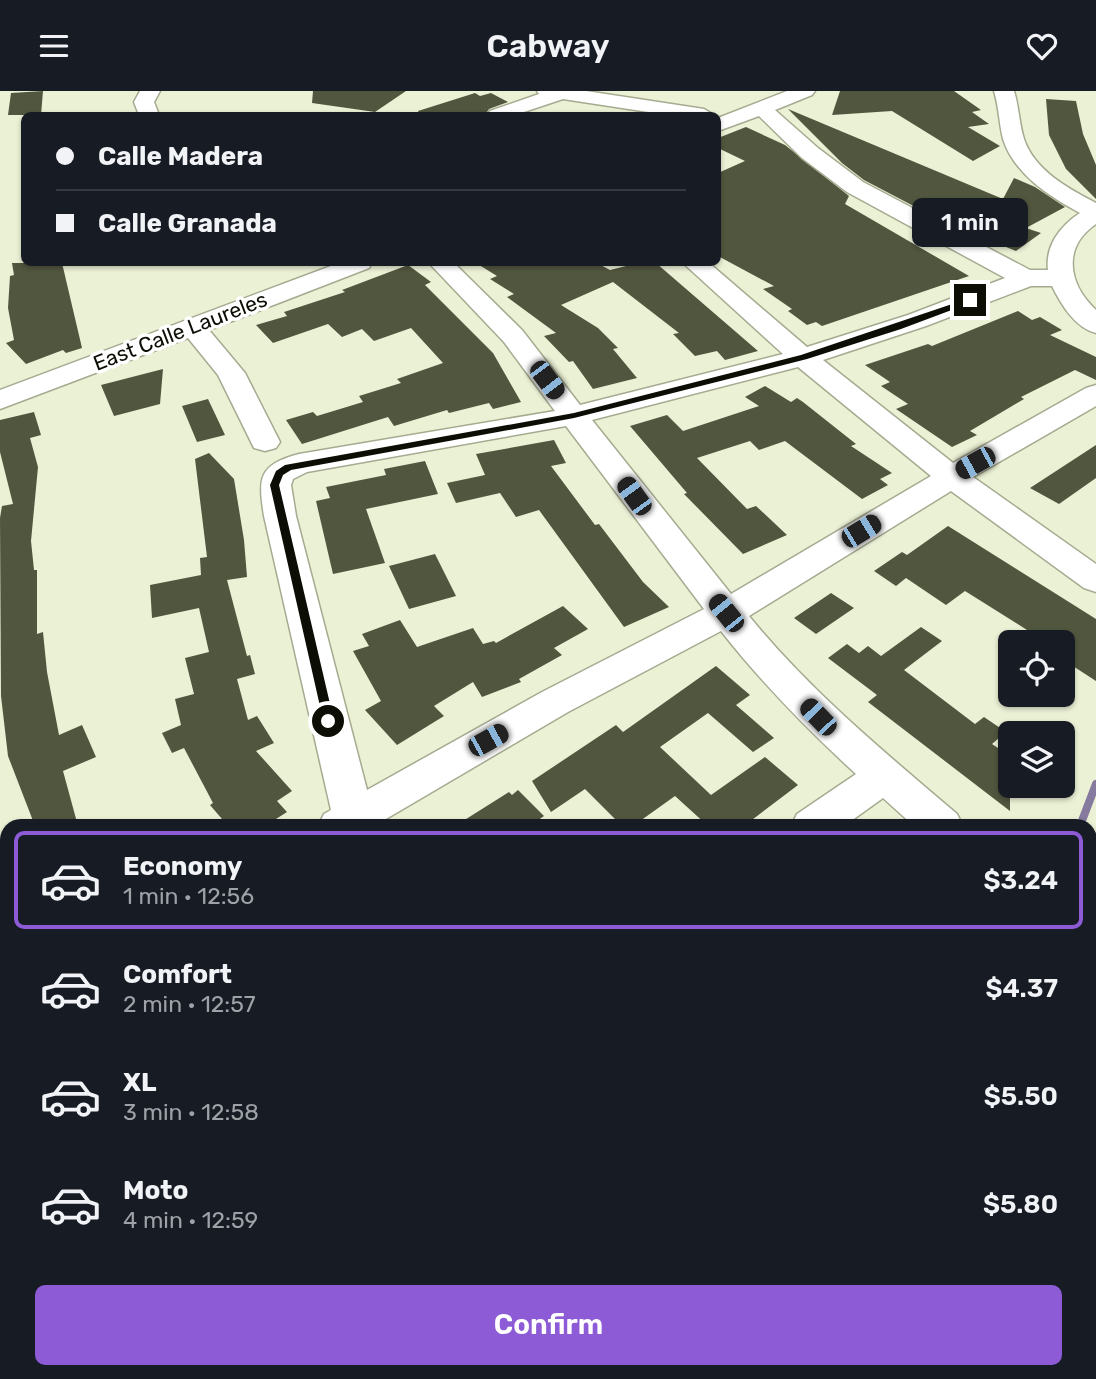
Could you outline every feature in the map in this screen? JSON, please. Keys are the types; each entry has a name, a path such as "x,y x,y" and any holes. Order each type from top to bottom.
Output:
{"street":[{"path":"148,112 144,102 150,91"},
{"path":"722,121 805,91"},
{"path":"1004,91 1013,134 1021,154 1045,180 1096,213 1077,225 1064,240 1058,258 1061,278 1077,306 1096,325"},
{"path":"505,112 559,92 685,112"},
{"path":"762,108 810,153 855,187 1027,278"},
{"name":"East Calle Laureles","path":"0,400 351,266"},
{"path":"444,266 513,337 765,661 818,717 934,819"},
{"path":"698,266 804,357 951,477 1096,580"},
{"path":"345,819 275,485 279,473 299,464 574,416 804,357 898,328 1027,278 1061,278"},
{"path":"192,326 231,373 265,442"},
{"path":"351,819 555,702 726,613 951,477 1096,394"},
{"path":"822,819 883,777"}],"building":[{"path":"43,91 41,112 8,115 11,93"},
{"path":"313,91 406,91 375,112 312,103"},
{"path":"840,91 954,91 981,110 972,112 989,124 968,127 1000,146 973,161 892,111 832,115"},
{"path":"475,93 480,96 491,93 508,102 487,112 418,111"},
{"path":"1046,99 1076,101 1083,134 1096,165 1096,199 1066,169 1049,135"},
{"path":"788,109 1003,199 1014,178 1035,187 1065,207 1026,228 1041,233 1016,251 946,223 864,180 842,163"},
{"path":"746,127 785,145 849,196 845,204 969,276 822,326 816,322 807,325 788,311 792,309 763,289 774,286 721,258 721,172 745,161 721,149 721,137"},
{"path":"12,263 21,263 21,266 63,266 82,348 66,353 63,350 26,364 6,343 14,340 8,308 10,276 14,275"},
{"path":"409,266 431,282 425,285 493,353 521,402 493,409 489,403 449,413 447,410 394,426 388,417 302,444 286,420 313,412 317,416 363,402 359,396 401,383 397,379 443,363 411,328 374,341 362,329 342,337 328,324 273,343 256,325 287,316 284,312 345,292 342,290"},
{"path":"481,266 603,266 610,270 626,266 659,266 758,351 725,360 717,351 695,356 673,334 679,333 613,282 561,305 598,328 618,348 613,349 637,378 593,389 573,361 569,362 544,336 556,333 507,297 514,294 490,279 497,276"},
{"path":"1018,311 1032,320 1040,317 1062,330 1050,335 1096,357 1096,380 1075,370 1021,397 1024,399 970,431 977,435 952,447 896,409 908,404 881,386 890,382 865,365 928,344 932,346"},
{"path":"163,369 160,404 114,416 101,385"},
{"path":"765,386 791,402 797,398 803,402 856,444 851,446 892,473 880,479 888,485 862,499 785,441 759,450 750,441 697,458 747,509 756,506 787,535 743,554 684,494 687,493 630,426 667,415 683,431 759,406 745,397"},
{"path":"208,399 225,435 197,442 182,406"},
{"path":"34,412 41,435 30,438 38,467 31,541 34,570 37,570 37,634 43,632 47,672 59,735 82,725 96,757 63,771 76,819 32,819 8,756 1,696 0,518 2,506 13,504 0,452 0,420"},
{"path":"554,440 566,463 551,466 595,525 599,524 643,582 669,607 624,627 539,510 516,517 500,493 456,503 447,483 485,475 476,454"},
{"path":"1096,445 1096,478 1059,504 1030,488"},
{"path":"209,453 234,479 247,577 227,580 247,656 250,655 255,674 237,679 248,720 257,716 274,743 256,751 292,791 277,801 287,812 276,819 222,819 210,805 213,803 184,748 172,753 162,733 181,725 175,699 194,694 185,658 209,652 199,608 152,618 150,585 201,575 200,558 207,557 195,459"},
{"path":"425,461 438,494 366,509 385,563 333,574 316,501 330,498 326,487 386,475 384,469"},
{"path":"948,526 1096,619 1096,681 1075,667 1075,630 1027,630 965,591 946,605 906,578 896,586 874,571 902,552 907,555"},
{"path":"435,554 456,596 409,609 389,566"},
{"path":"831,593 854,608 816,634 794,618"},
{"path":"563,606 588,629 554,648 562,655 519,679 521,682 482,697 473,682 434,706 444,716 397,745 365,710 381,701 353,651 369,646 362,634 400,620 417,647 473,628 483,644 494,641 496,643"},
{"path":"921,627 942,641 904,670 975,724 984,717 998,727 998,739 992,744 998,748 998,798 1010,798 1010,811 868,702 877,695 828,658 847,644 859,653 868,646 881,656"},
{"path":"716,666 750,695 736,705 774,738 753,752 708,713 660,747 711,795 765,757 798,785 753,819 700,819 675,796 643,819 615,819 585,789 551,812 532,781 616,725 623,732"},
{"path":"518,790 544,816 540,819 466,819 509,792 512,795"}],"waterway":[{"path":"1083,819 1096,784"}],"route":[{"path":"328,721 275,485 279,473 288,467 574,416 804,357 898,328 970,300"}]}
